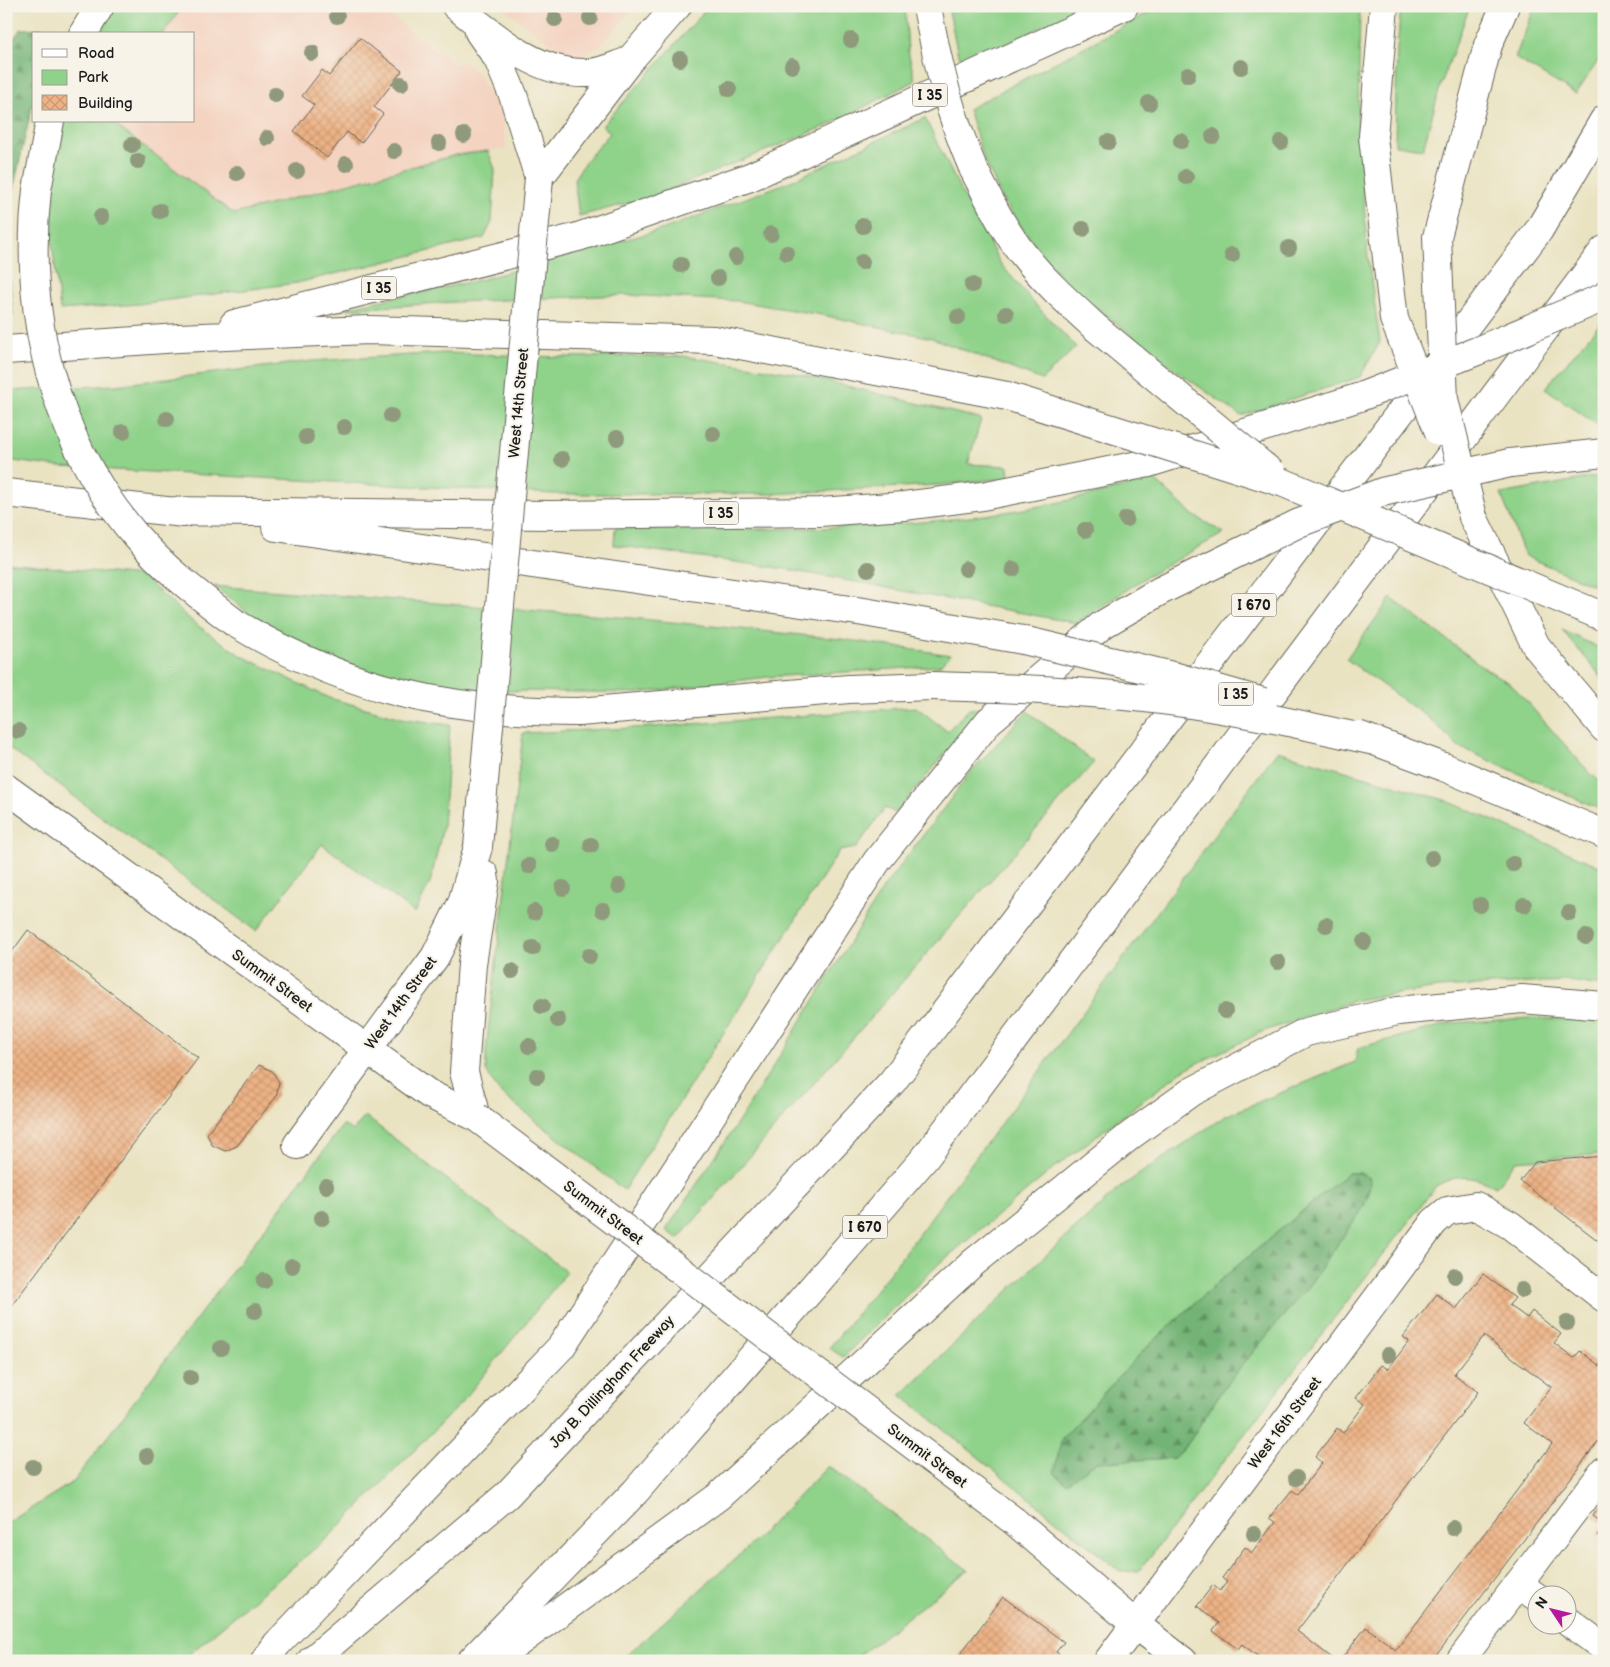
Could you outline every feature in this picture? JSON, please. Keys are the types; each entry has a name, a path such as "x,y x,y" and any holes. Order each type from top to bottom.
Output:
{"main road":[{"path":"84,32 99,6"},
{"path":"539,178 629,61 677,6"},
{"name":"I 35","path":"179,338 578,237 750,177 1124,6"},
{"path":"1384,6 1373,137 1394,319 1473,517 1536,646 1604,728"},
{"path":"1473,517 1444,399 1437,237 1488,45 1505,6"},
{"path":"928,9 938,64 954,123 973,168 994,210 1022,253 1053,289 1096,327 1284,483"},
{"path":"461,10 522,55 554,70 590,74 629,61"},
{"path":"461,10 498,58 513,95 539,178"},
{"name":"Jay B. Dillingham Freeway","path":"311,1661 507,1495 892,1082 1539,230 1604,120"},
{"path":"50,122 37,190 32,254 38,323 52,379 76,443 96,481 136,536 188,586 235,623 289,653 362,683 400,694 478,707 542,712 579,712 849,689 932,686 1036,689 1170,702 1274,718 1375,740"},
{"name":"West 14th Street","path":"297,1145 435,957 462,904 478,848 539,178"},
{"name":"I 670","path":"471,1661 635,1492 924,1158 1604,250"},
{"name":"I 35","path":"165,511 571,515 820,512 904,506 982,496 1149,463 1267,428 1369,394 1604,297"},
{"name":"I 35","path":"6,350 179,338 369,330 714,340 1006,396 1284,483 1604,616"},
{"path":"266,1661 277,1644 562,1347 877,861 989,721 1102,625 1160,591 1299,524 1382,492 1510,463 1604,453"},
{"name":"I 35","path":"6,494 165,511 864,612 1023,640 1110,660 1230,692 1375,740 1604,834"},
{"name":"Summit Street","path":"6,788 429,1094 476,1117 1014,1521 1135,1624 1183,1661"},
{"name":"West 14th Street","path":"476,1117 464,1072 472,964 485,881 478,848"},
{"path":"493,1661 719,1496 972,1263 1132,1135 1191,1092 1306,1032 1398,1011 1522,999 1604,1006"},
{"name":"West 16th Street","path":"1108,1661 1434,1222 1447,1212 1476,1206 1510,1225 1604,1298"},
{"path":"1532,1584 1604,1471"},
{"path":"1460,1661 1528,1591"},
{"path":"1578,1628 1604,1648"}],"shaded area":[{"path":"183,6 378,6 454,64 464,62 479,75 500,113 507,149 456,155 234,214 111,122 195,122 195,32 164,32"},
{"path":"501,6 635,6 600,46 585,54 576,55 558,49"}],"green space":[{"path":"116,6 183,6 164,32 100,32"},
{"path":"709,6 905,6 908,51 915,81 829,125 649,198 579,216 574,179 585,162 610,133 602,126"},
{"path":"948,6 1085,6 971,61 958,55"},
{"path":"1161,6 1360,6 1358,124 1368,258 1380,342 1360,377 1241,416 1181,374 1070,287 1039,251 1003,201 983,156 968,109"},
{"path":"1401,6 1470,6 1440,87 1423,149 1395,145 1397,49"},
{"path":"1535,6 1604,6 1604,52 1576,94 1515,58"},
{"path":"57,28 56,32 32,32 32,107 14,186 6,197 6,48 21,29"},
{"path":"925,118 959,187 1000,263 1032,301 1076,347 1042,380 932,338 822,315 737,301 625,295 456,302 335,310 479,280 664,229 791,181"},
{"path":"61,122 111,122 234,214 456,155 488,151 495,169 492,222 484,238 297,283 139,304 60,310 52,242 48,237 47,205"},
{"path":"14,186 7,245 13,315 6,315 6,197"},
{"path":"1604,319 1604,430 1545,388"},
{"path":"444,353 557,357 682,356 794,373 981,419 968,464 1008,466 1009,478 938,485 773,494 554,494 59,467 6,460 6,391 116,385 312,361"},
{"path":"1604,475 1604,590 1525,556 1501,494"},
{"path":"1153,478 1193,515 1224,533 1148,576 1076,623 785,569 614,545 615,528 819,528 887,525 954,519 1088,496"},
{"path":"6,563 142,576 194,623 240,655 329,698 406,719 450,725 443,827 430,883 415,913 322,844 256,931 6,746"},
{"path":"214,586 631,618 841,639 951,655 939,666 768,677 638,693 457,690 395,679 322,657 267,628"},
{"path":"1391,598 1486,669 1511,684 1590,773 1604,785 1604,811 1459,747 1430,719 1346,659"},
{"path":"1562,630 1604,650 1604,680"},
{"path":"916,707 947,731 969,709 983,708 896,813 885,808 856,848 839,851 624,1190 499,1092 486,1071 486,1049 523,733 653,727"},
{"path":"1027,711 1094,762 678,1239 666,1230 743,1115 884,887 971,772"},
{"path":"1277,751 1445,800 1604,868 1604,986 1565,981 1438,988 1356,1000 1264,1031 1182,1071 1053,1169 940,1263 843,1357 829,1348 892,1270"},
{"path":"1530,1018 1604,1021 1604,1154 1516,1161 1496,1187 1480,1180 1466,1177 1452,1179 1436,1186 1139,1571 1121,1572 901,1395 1033,1267 1122,1186 1225,1116 1355,1062 1358,1048 1451,1023","holes":["1348,1173 1360,1173 1189,1442 1174,1458 1096,1462 1062,1438 1142,1352 1218,1282"]},
{"path":"365,1116 567,1272 462,1402 331,1535 181,1661 6,1661 6,1524 73,1482 343,1125 353,1131"},
{"path":"1348,1173 1360,1173 1370,1178 1369,1194 1363,1208 1310,1284 1224,1387 1189,1442 1174,1458 1096,1462 1067,1483 1054,1473 1062,1438 1142,1352 1218,1282"},
{"path":"828,1466 968,1570 852,1661 620,1661 753,1543"}],"building":[{"path":"360,38 402,71 374,107 383,114 361,143 347,132 327,158 294,131 314,105 302,96 322,70 329,76"},
{"path":"28,930 198,1058 6,1313 6,960"},
{"path":"259,1065 272,1071 279,1082 276,1097 237,1146 225,1151 212,1145 207,1134"},
{"path":"1604,1156 1604,1245 1520,1181 1535,1162"},
{"path":"1483,1274 1515,1298 1509,1305 1527,1318 1532,1311 1561,1334 1554,1343 1574,1358 1580,1351 1604,1369 1604,1434 1432,1661 1340,1661 1366,1627 1396,1650 1552,1444 1524,1423 1551,1387 1484,1336 1454,1374 1478,1392 1297,1631 1336,1661 1264,1661 1242,1644 1238,1649 1213,1631 1219,1623 1197,1606 1213,1585 1220,1591 1227,1582 1222,1578 1245,1547 1252,1553 1275,1522 1269,1518 1292,1490 1298,1494 1322,1463 1315,1457 1337,1428 1343,1433 1365,1404 1356,1398 1381,1365 1388,1369 1409,1341 1403,1337 1437,1294 1456,1309"},
{"path":"1604,1501 1604,1524 1593,1516"},
{"path":"1604,1525 1604,1540 1597,1535"},
{"path":"1003,1597 1064,1642 1056,1652 1064,1658 1062,1661 963,1661 958,1657"}]}
